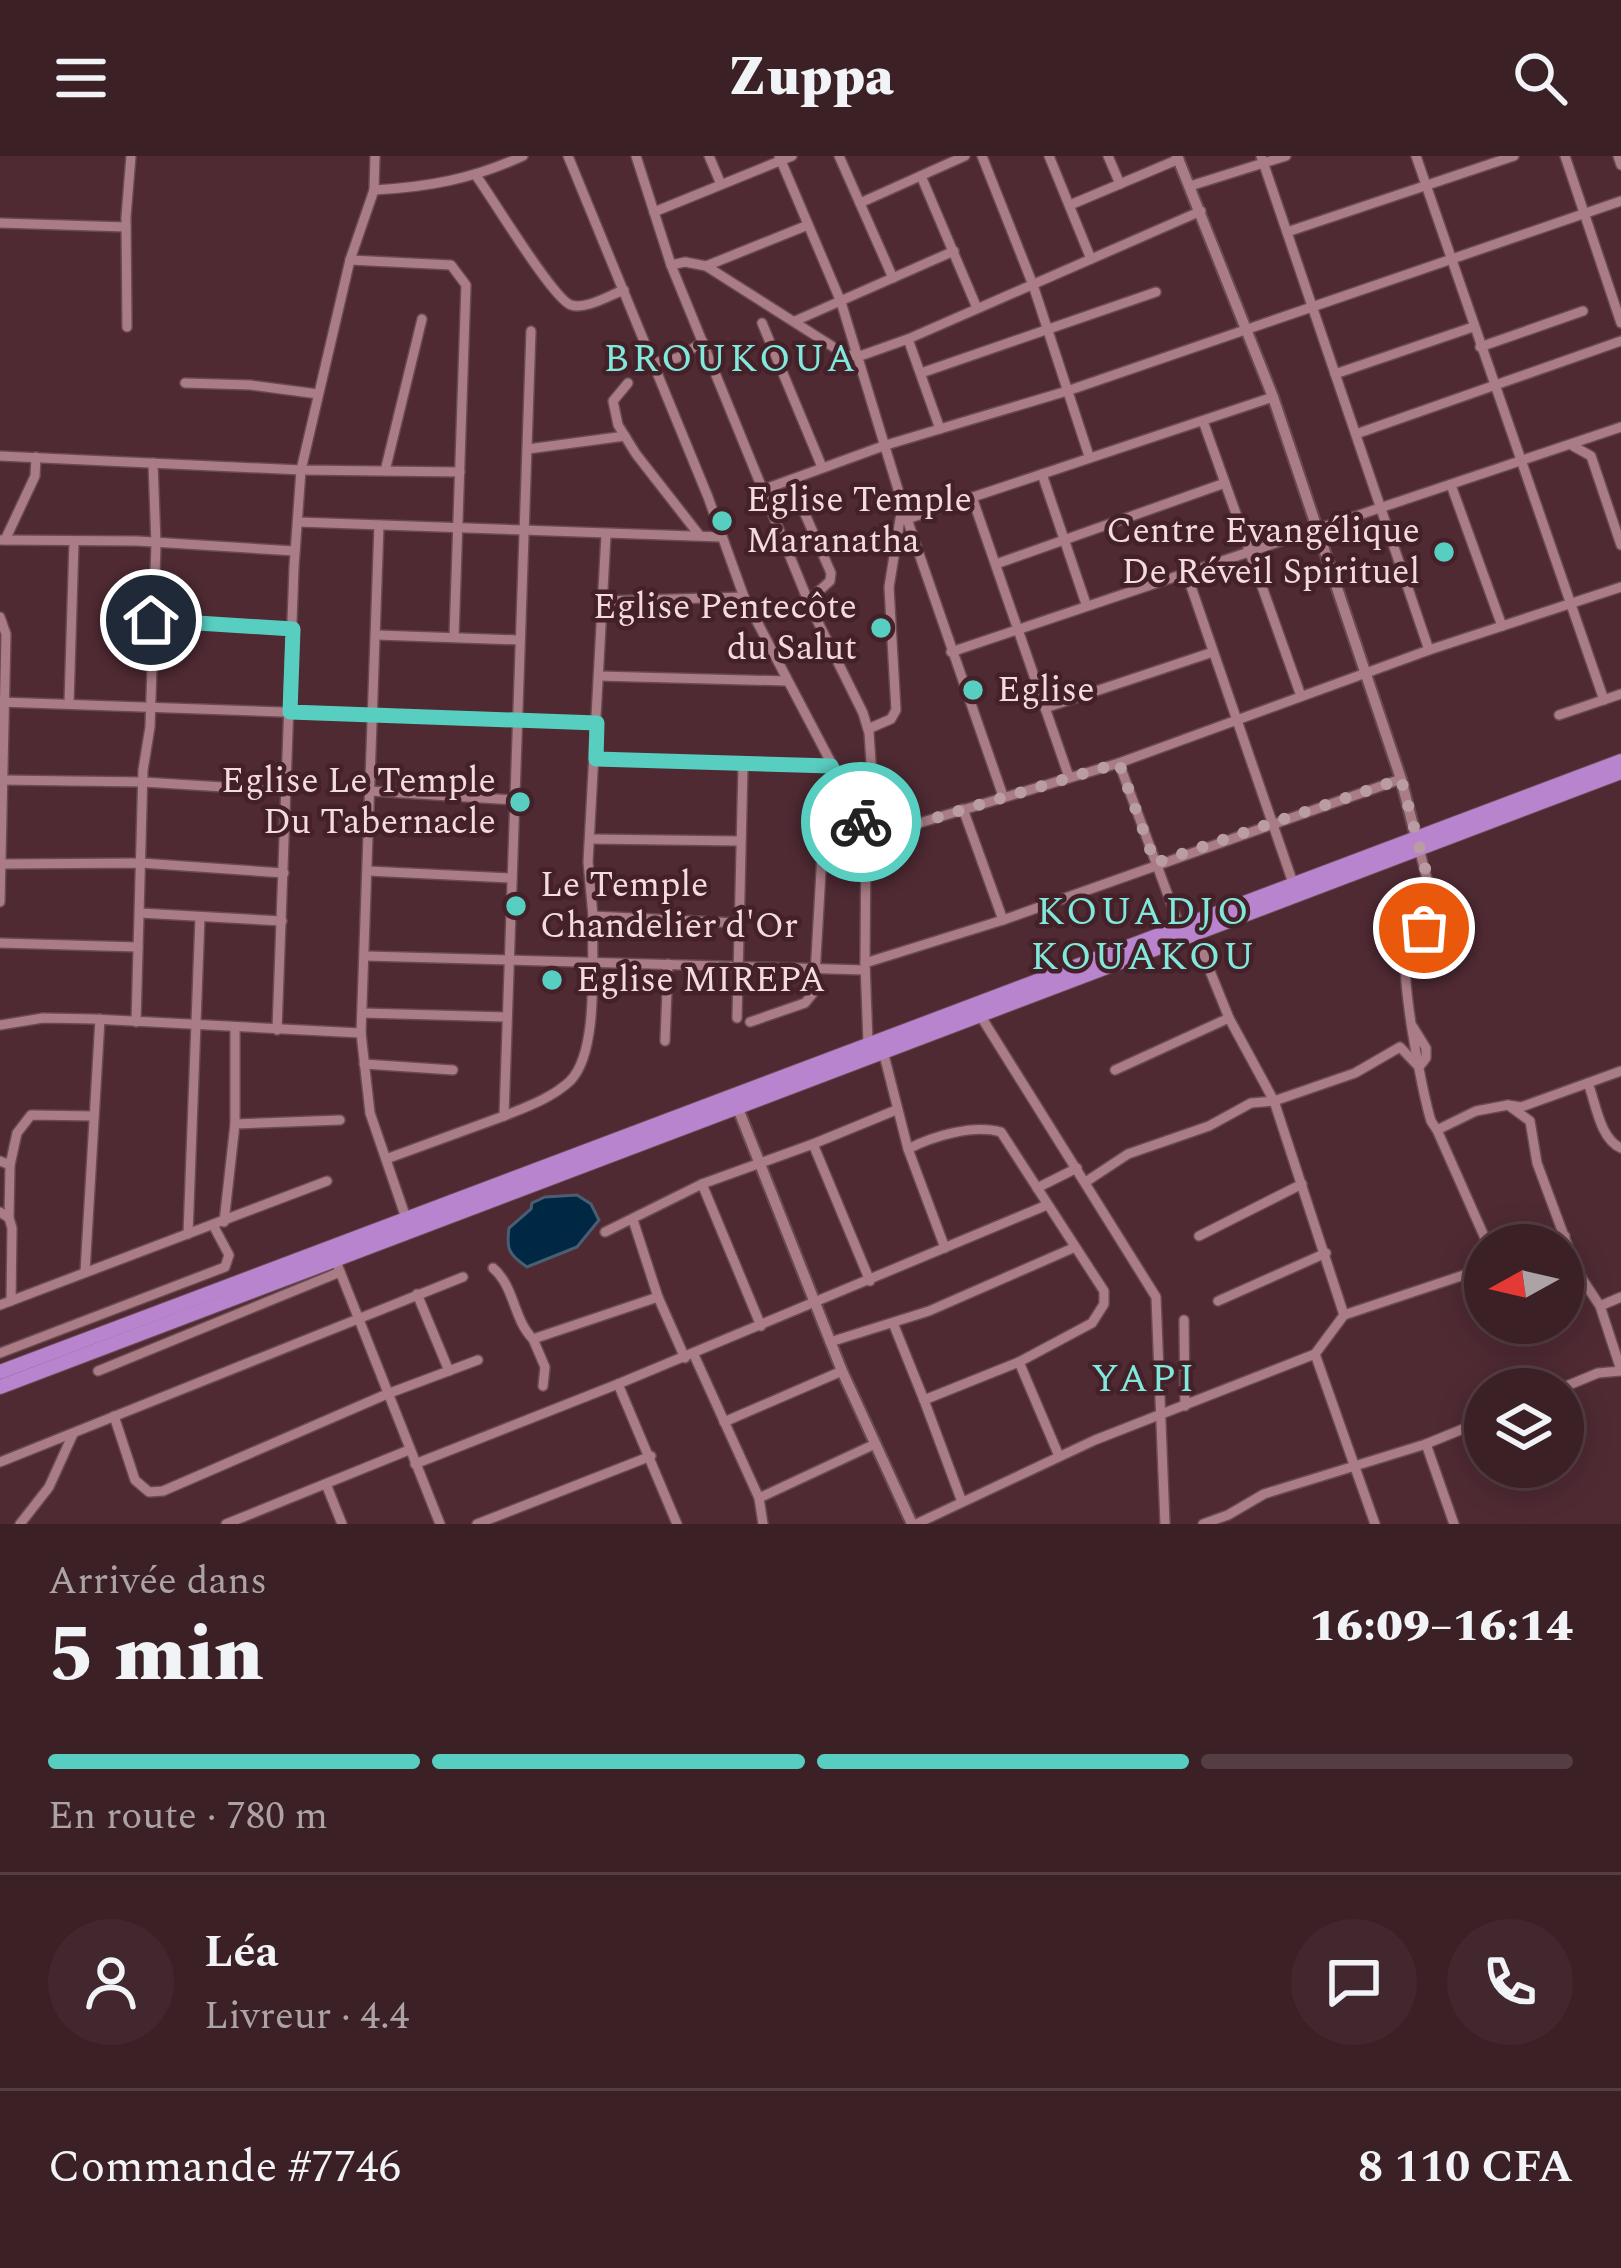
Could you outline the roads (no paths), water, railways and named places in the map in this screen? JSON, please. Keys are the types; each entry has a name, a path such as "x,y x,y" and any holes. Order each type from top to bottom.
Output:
{"main road":[{"path":"0,1387 337,1265 737,1106 1195,934 1621,761"},
{"path":"0,1372 1292,883 1621,772"}],"street":[{"path":"127,327 131,156"},
{"path":"278,1030 301,470 350,260 374,190 375,156"},
{"path":"374,190 430,187 477,177 523,156"},
{"path":"568,156 744,597 866,831"},
{"path":"636,156 671,265 808,601 868,729 872,777 866,831 868,1042"},
{"path":"709,156 720,182"},
{"path":"838,156 892,278"},
{"path":"860,203 965,156"},
{"path":"982,156 1034,285 1089,456"},
{"path":"1049,156 1091,259"},
{"path":"1108,156 1120,184"},
{"path":"1190,186 1286,156"},
{"path":"1416,156 1604,700"},
{"path":"1287,232 1514,156"},
{"path":"1565,156 1620,320"},
{"path":"1618,156 1621,165"},
{"path":"654,212 784,157 842,302 951,652 1003,796"},
{"path":"1070,205 1178,158 1201,211 1273,397 1401,779 1438,916 1433,925 1414,932 1406,948 1419,1067 1426,1105 1479,1224"},
{"path":"1262,160 1430,650"},
{"path":"921,176 977,308"},
{"path":"477,177 568,304 578,306 624,290"},
{"path":"765,489 1621,201"},
{"path":"671,265 706,266 846,356 860,356 1201,211"},
{"path":"0,223 126,227"},
{"path":"706,266 808,224"},
{"path":"795,320 954,251"},
{"path":"350,260 451,265 466,285 454,637"},
{"path":"921,373 1156,292"},
{"path":"1480,347 1583,310"},
{"path":"385,471 422,319"},
{"path":"762,323 822,467"},
{"path":"1335,374 1473,327"},
{"path":"504,1116 531,332"},
{"path":"908,339 940,428"},
{"path":"1356,434 1621,341"},
{"path":"653,363 677,358 703,342"},
{"path":"185,382 318,394"},
{"path":"628,383 617,393 612,411 625,436 700,536"},
{"path":"908,519 1273,397"},
{"path":"1204,421 1301,696"},
{"path":"951,652 1621,428"},
{"path":"529,448 625,436"},
{"path":"1570,445 1591,456 1621,545"},
{"path":"0,456 460,472"},
{"path":"35,457 35,476 3,540 295,551"},
{"path":"136,1022 155,544 153,463"},
{"path":"1042,474 1086,604"},
{"path":"790,480 831,573 830,581 808,601"},
{"path":"996,564 1225,484"},
{"path":"1451,484 1502,626"},
{"path":"972,497 1069,777"},
{"path":"868,729 891,719 896,710 889,587 902,501"},
{"path":"298,522 721,537"},
{"path":"379,525 362,1033 370,1113 406,1218"},
{"path":"386,1159 548,1096 572,1079 586,1045 592,916 588,887 607,535"},
{"path":"69,703 74,541"},
{"path":"1186,572 1292,883"},
{"path":"866,831 895,830 1119,763 1430,650 1621,587"},
{"path":"602,601 744,597"},
{"path":"0,617 6,634 0,902"},
{"path":"151,620 293,629"},
{"path":"377,635 520,640"},
{"path":"1045,708 1213,652"},
{"path":"599,676 788,681"},
{"path":"1559,716 1621,694"},
{"path":"1,702 597,723"},
{"path":"596,759 833,770"},
{"path":"1119,763 1179,925"},
{"path":"737,1018 743,766"},
{"path":"751,1022 811,999 833,770"},
{"path":"366,956 739,968 865,967 1401,779"},
{"path":"2,780 287,791"},
{"path":"370,791 515,800"},
{"path":"963,808 1003,920"},
{"path":"591,839 740,841"},
{"path":"1,864 141,863 284,873"},
{"path":"368,872 512,878"},
{"path":"140,913 282,921"},
{"path":"592,916 737,923"},
{"path":"188,1234 200,917"},
{"path":"1195,934 1229,1018 1274,1101 1344,1315"},
{"path":"0,943 138,947"},
{"path":"664,1041 668,964"},
{"path":"362,1013 507,1017"},
{"path":"980,1015 1156,1297 1166,1524"},
{"path":"0,1025 43,1018 100,1019 362,1033"},
{"path":"1114,1070 1229,1018"},
{"path":"86,1272 100,1019"},
{"path":"0,1353 225,1267 229,1255 219,1224 235,1124 236,1029"},
{"path":"1087,1181 1128,1154 1209,1126 1251,1102 1274,1101 1355,1073 1400,1047 1419,1067"},
{"path":"883,1052 896,1111 945,1248"},
{"path":"364,1064 453,1070"},
{"path":"1437,1130 1476,1111 1521,1107 1621,1071"},
{"path":"1588,1083 1606,1135 1621,1148"},
{"path":"1508,1105 1530,1121 1537,1162 1560,1224"},
{"path":"737,1106 842,1371 911,1523 1059,1456 1315,1354 1344,1315 1464,1275"},
{"path":"605,1232 702,1184 896,1111"},
{"path":"94,1116 32,1115 17,1132 5,1163 4,1215 13,1247 6,1303 327,1180"},
{"path":"235,1124 340,1120"},
{"path":"908,1148 963,1132 994,1129 1006,1137 1104,1291 1101,1313 1092,1323 1019,1362 924,1400"},
{"path":"813,1144 870,1281"},
{"path":"1037,1188 1077,1168"},
{"path":"702,1184 761,1326"},
{"path":"1199,1236 1302,1184"},
{"path":"415,1464 690,1356 1048,1205"},
{"path":"633,1220 658,1297 724,1422 759,1498 763,1524"},
{"path":"830,1342 947,1304 1073,1248"},
{"path":"1218,1300 1326,1253"},
{"path":"98,1371 337,1265 440,1524"},
{"path":"493,1268 504,1277 545,1367 543,1385"},
{"path":"0,1462 463,1277"},
{"path":"1584,1284 1600,1306 1621,1371 1584,1378"},
{"path":"417,1294 448,1371"},
{"path":"533,1339 658,1297"},
{"path":"1600,1306 1621,1297"},
{"path":"1184,1320 1184,1406"},
{"path":"893,1323 962,1502"},
{"path":"1315,1354 1375,1524"},
{"path":"114,1416 135,1480 149,1492 163,1491 478,1360"},
{"path":"1019,1362 1059,1456"},
{"path":"724,1422 842,1371"},
{"path":"618,1384 677,1524"},
{"path":"1203,1524 1264,1494 1464,1429"},
{"path":"20,1524 49,1486 73,1434"},
{"path":"759,1498 875,1444"},
{"path":"1426,1444 1454,1524"},
{"path":"226,1524 252,1520 410,1450"},
{"path":"477,1524 651,1456"},
{"path":"326,1484 343,1524"}],"water":[{"path":"577,1195 591,1204 599,1220 577,1247 527,1267 516,1259 510,1251 509,1228 532,1203 545,1197"}],"place":[{"name":"Eglise Temple Maranatha","path":"722,521"},
{"name":"Centre Evangélique De Réveil Spirituel","path":"1444,552"},
{"name":"Eglise Pentecôte du Salut","path":"881,628"},
{"name":"Eglise","path":"973,690"},
{"name":"Eglise Le Temple Du Tabernacle","path":"520,802"},
{"name":"Le Temple Chandelier d'Or","path":"516,906"},
{"name":"Eglise MIREPA","path":"552,980"}],"district":[{"name":"BROUKOUA","path":"731,359"},
{"name":"KOUADJO KOUAKOU","path":"1144,934"},
{"name":"YAPI","path":"1144,1379"}]}
